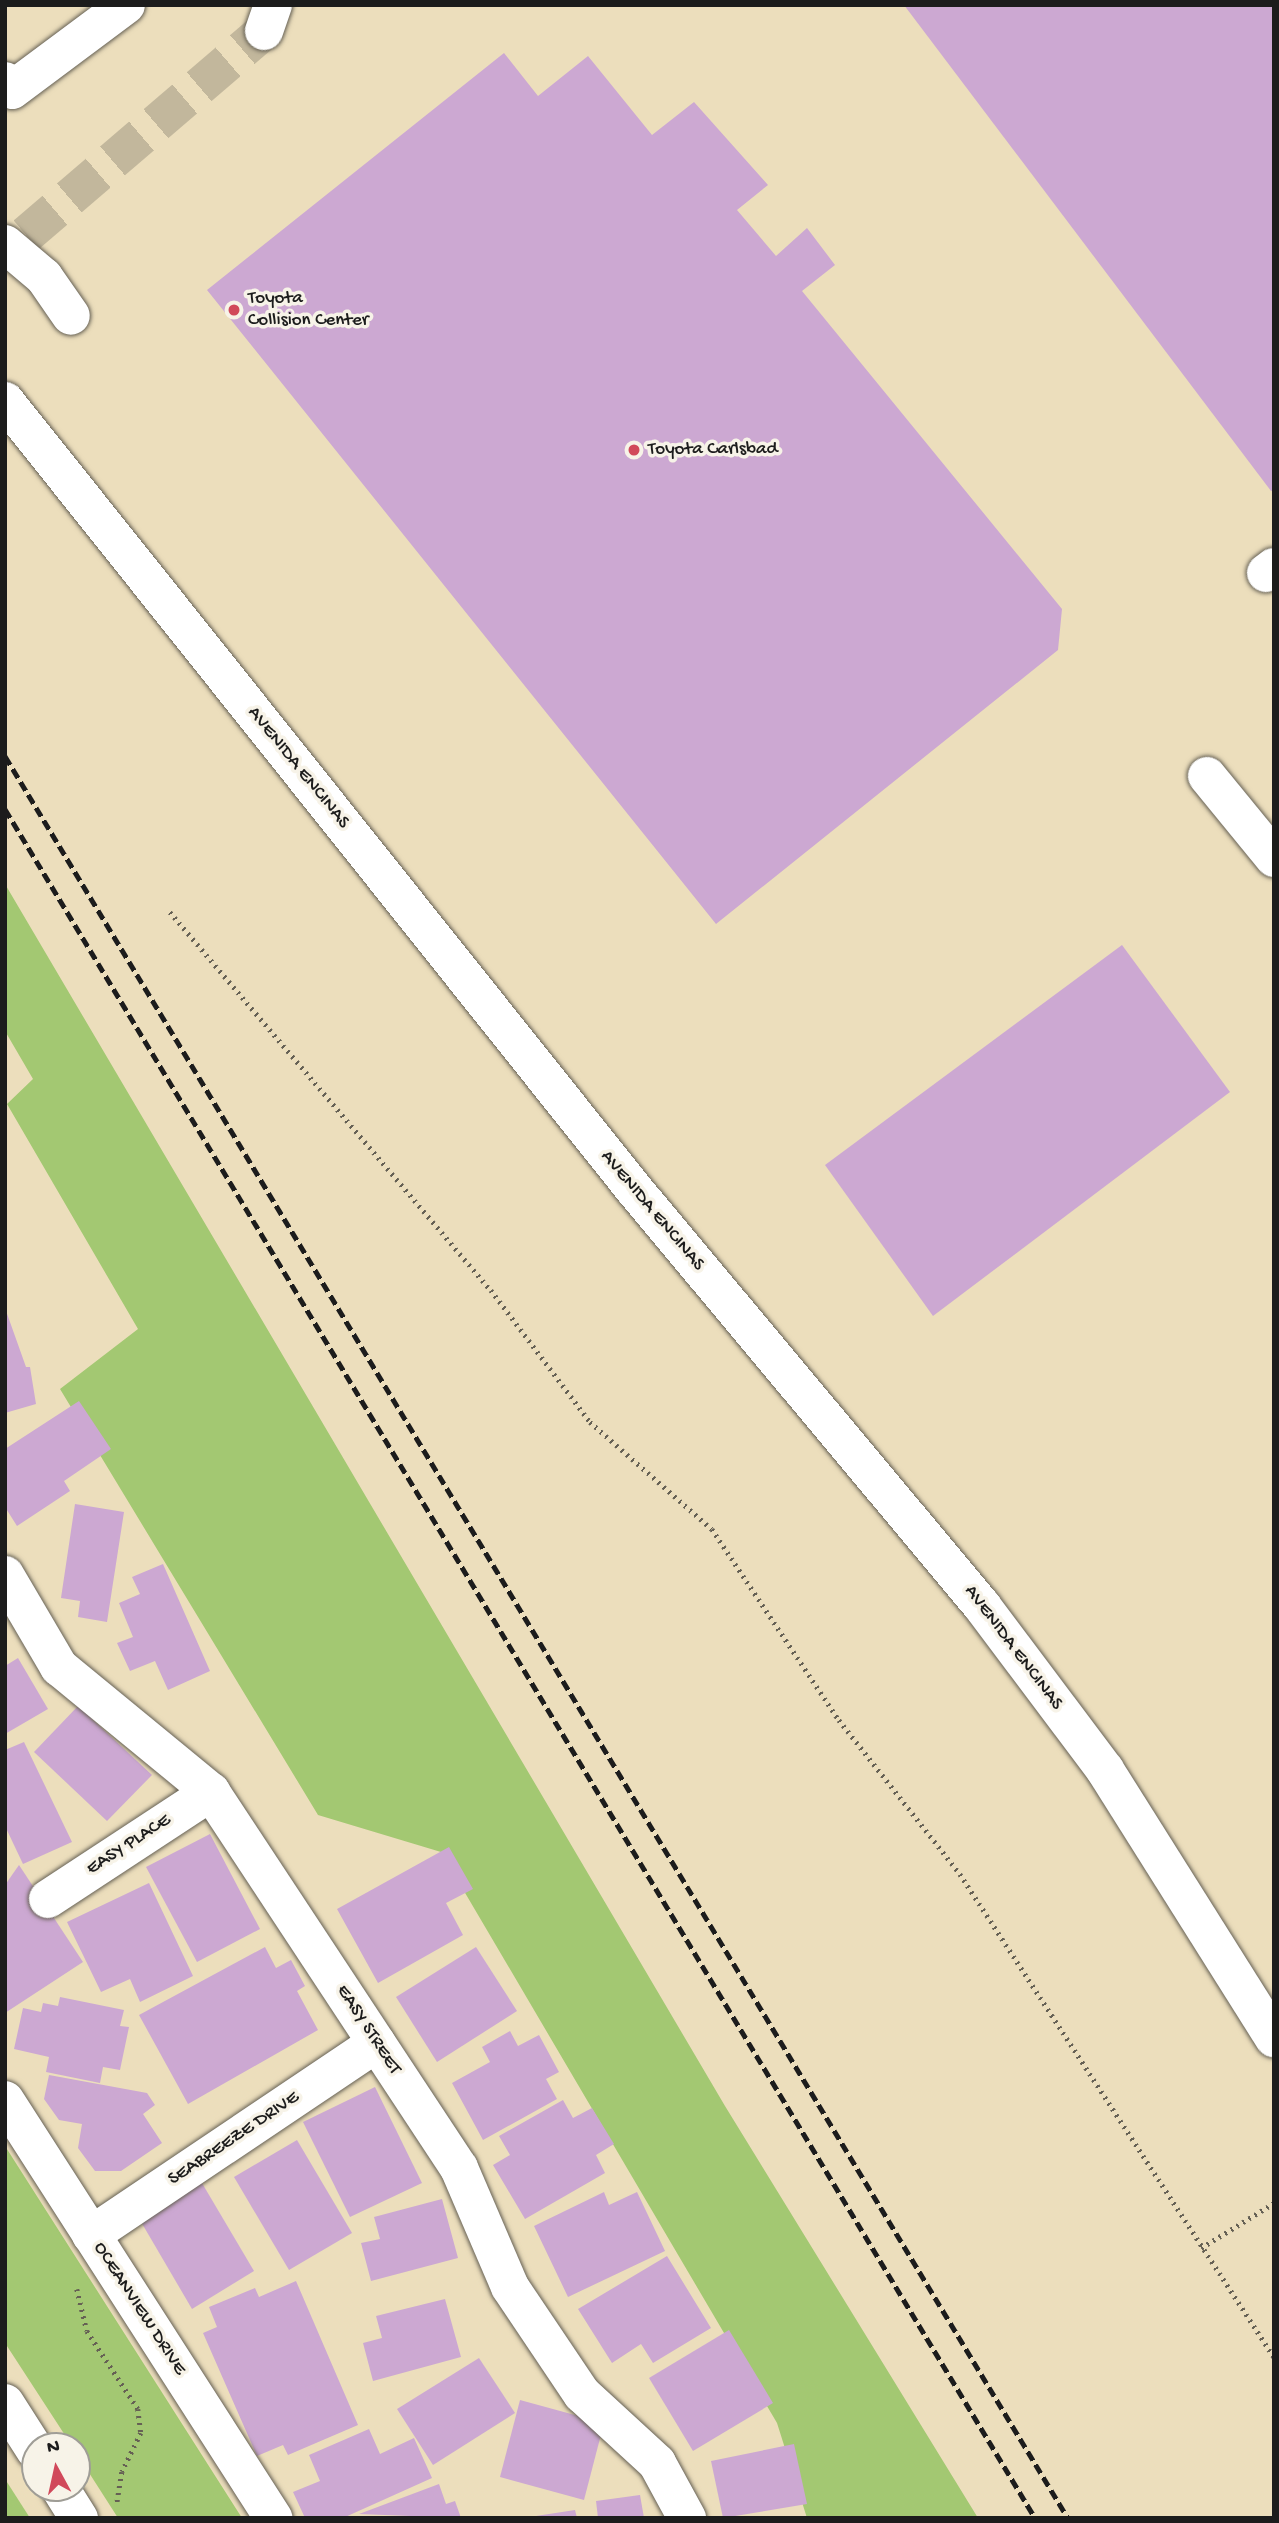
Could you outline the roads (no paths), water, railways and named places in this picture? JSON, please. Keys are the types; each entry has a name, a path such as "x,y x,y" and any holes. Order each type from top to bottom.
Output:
{"street":[{"path":"5,80 12,90 126,5"},
{"path":"14,242 44,277 71,316"},
{"name":"AVENIDA ENCINAS","path":"5,401 625,1179 982,1605 1105,1770 1274,2038"},
{"path":"1207,776 1274,858"},
{"name":"EASY STREET","path":"5,1575 59,1667 211,1792 459,2168 510,2287 582,2394 657,2463 687,2518"},
{"name":"EASY PLACE","path":"48,1899 211,1792"},
{"name":"SEABREEZE DRIVE","path":"91,2235 377,2043"},
{"name":"OCEANVIEW DRIVE","path":"5,2099 274,2518"},
{"path":"5,2403 24,2432"},
{"path":"69,2502 79,2518"}],"tunnel":[{"path":"26,235 264,31"}],"railway":[{"path":"5,756 1068,2518"},
{"path":"5,809 1035,2518"}],"place":[{"name":"Toyota Collision Center","path":"234,310"},
{"name":"Toyota Carlsbad","path":"634,450"}]}
